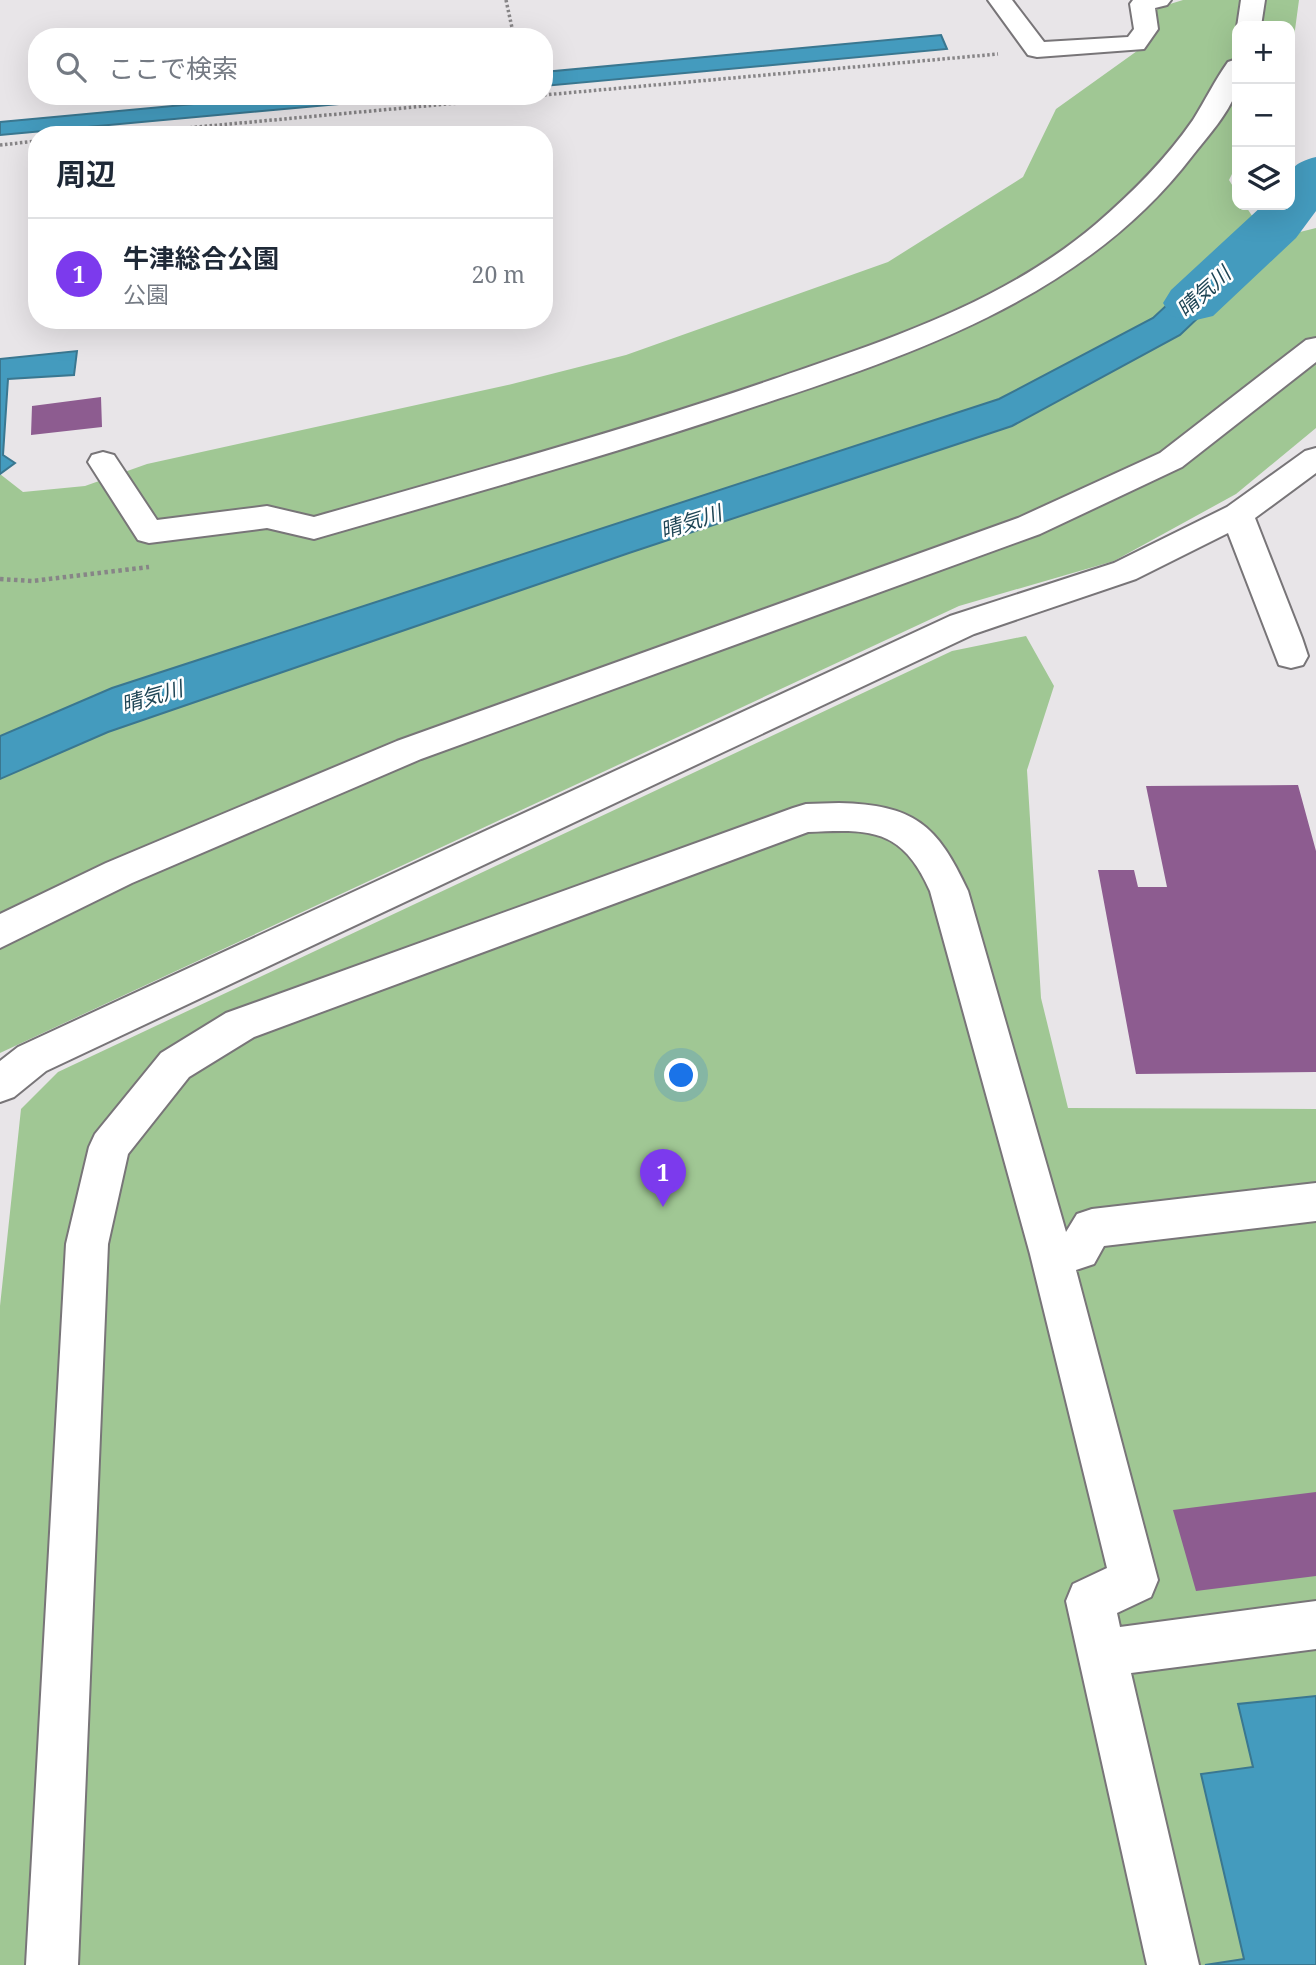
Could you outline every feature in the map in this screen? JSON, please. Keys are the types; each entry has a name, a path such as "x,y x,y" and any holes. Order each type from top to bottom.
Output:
{"street":[{"path":"1000,0 1037,50 1135,44 1146,29 1142,5 1159,0"},
{"path":"1251,21 1253,0"},
{"path":"103,462 149,532 267,517 314,528 556,460 707,413 904,344 991,305 1048,272 1126,212 1174,162 1217,107 1232,77"},
{"path":"0,932 119,873 409,750 1029,526 1171,460 1316,347"},
{"path":"0,1085 32,1059 962,625 1125,571 1238,515 1316,458"},
{"path":"1238,515 1244,537 1281,622 1291,656"},
{"path":"52,1965 87,1244 109,1147 174,1065 240,1025 806,818 854,816 899,827 927,849 949,891 1051,1254 1134,1580 1090,1601 1174,1965"},
{"path":"1051,1254 1079,1250 1092,1228 1316,1202"},
{"path":"1102,1653 1316,1625"}],"path":[{"path":"506,0 512,28"},
{"path":"553,94 1037,50"},
{"path":"209,126 438,105"},
{"path":"0,145 28,142"}],"green space":[{"path":"1183,0 1299,0 1295,30 1295,21 1232,21 1232,174 1229,180 1232,185 1232,210 1248,210 1256,222 1153,318 999,399 112,688 0,736 0,474 23,492 85,486 147,464 512,384 626,355 888,262 1023,177 1056,109 1144,46 1157,8"},
{"path":"1316,228 1316,428 1236,494 1114,561 959,606 0,1053 0,779 108,732 629,553 1012,426 1180,335 1284,236"},
{"path":"1026,636 1054,686 1027,770 1041,998 1068,1108 1316,1109 1316,1965 0,1965 0,1306 21,1109 58,1072 952,651"}],"water":[{"path":"941,35 947,49 553,85 553,71"},
{"path":"184,105 328,105 99,126 28,126 28,132 0,135 0,122"},
{"path":"1256,222 1284,236 1180,335 1012,426 629,553 108,732 0,779 0,736 112,688 999,399 1153,318"},
{"path":"77,351 74,375 8,379 3,455 15,463 0,474 0,359"},
{"path":"1316,1696 1316,1965 1205,1965 1244,1959 1201,1774 1253,1767 1238,1704"}],"building":[{"path":"101,397 102,427 31,435 32,406"},
{"path":"1298,785 1316,851 1316,1072 1136,1074 1098,870 1134,870 1138,887 1167,887 1146,786"},
{"path":"1316,1492 1316,1576 1196,1591 1173,1510"}],"waterway":[{"name":"晴気川","path":"1192,303 1276,226 1316,173"}],"place":[{"name":"牛津総合公園","path":"663,1207"}]}
